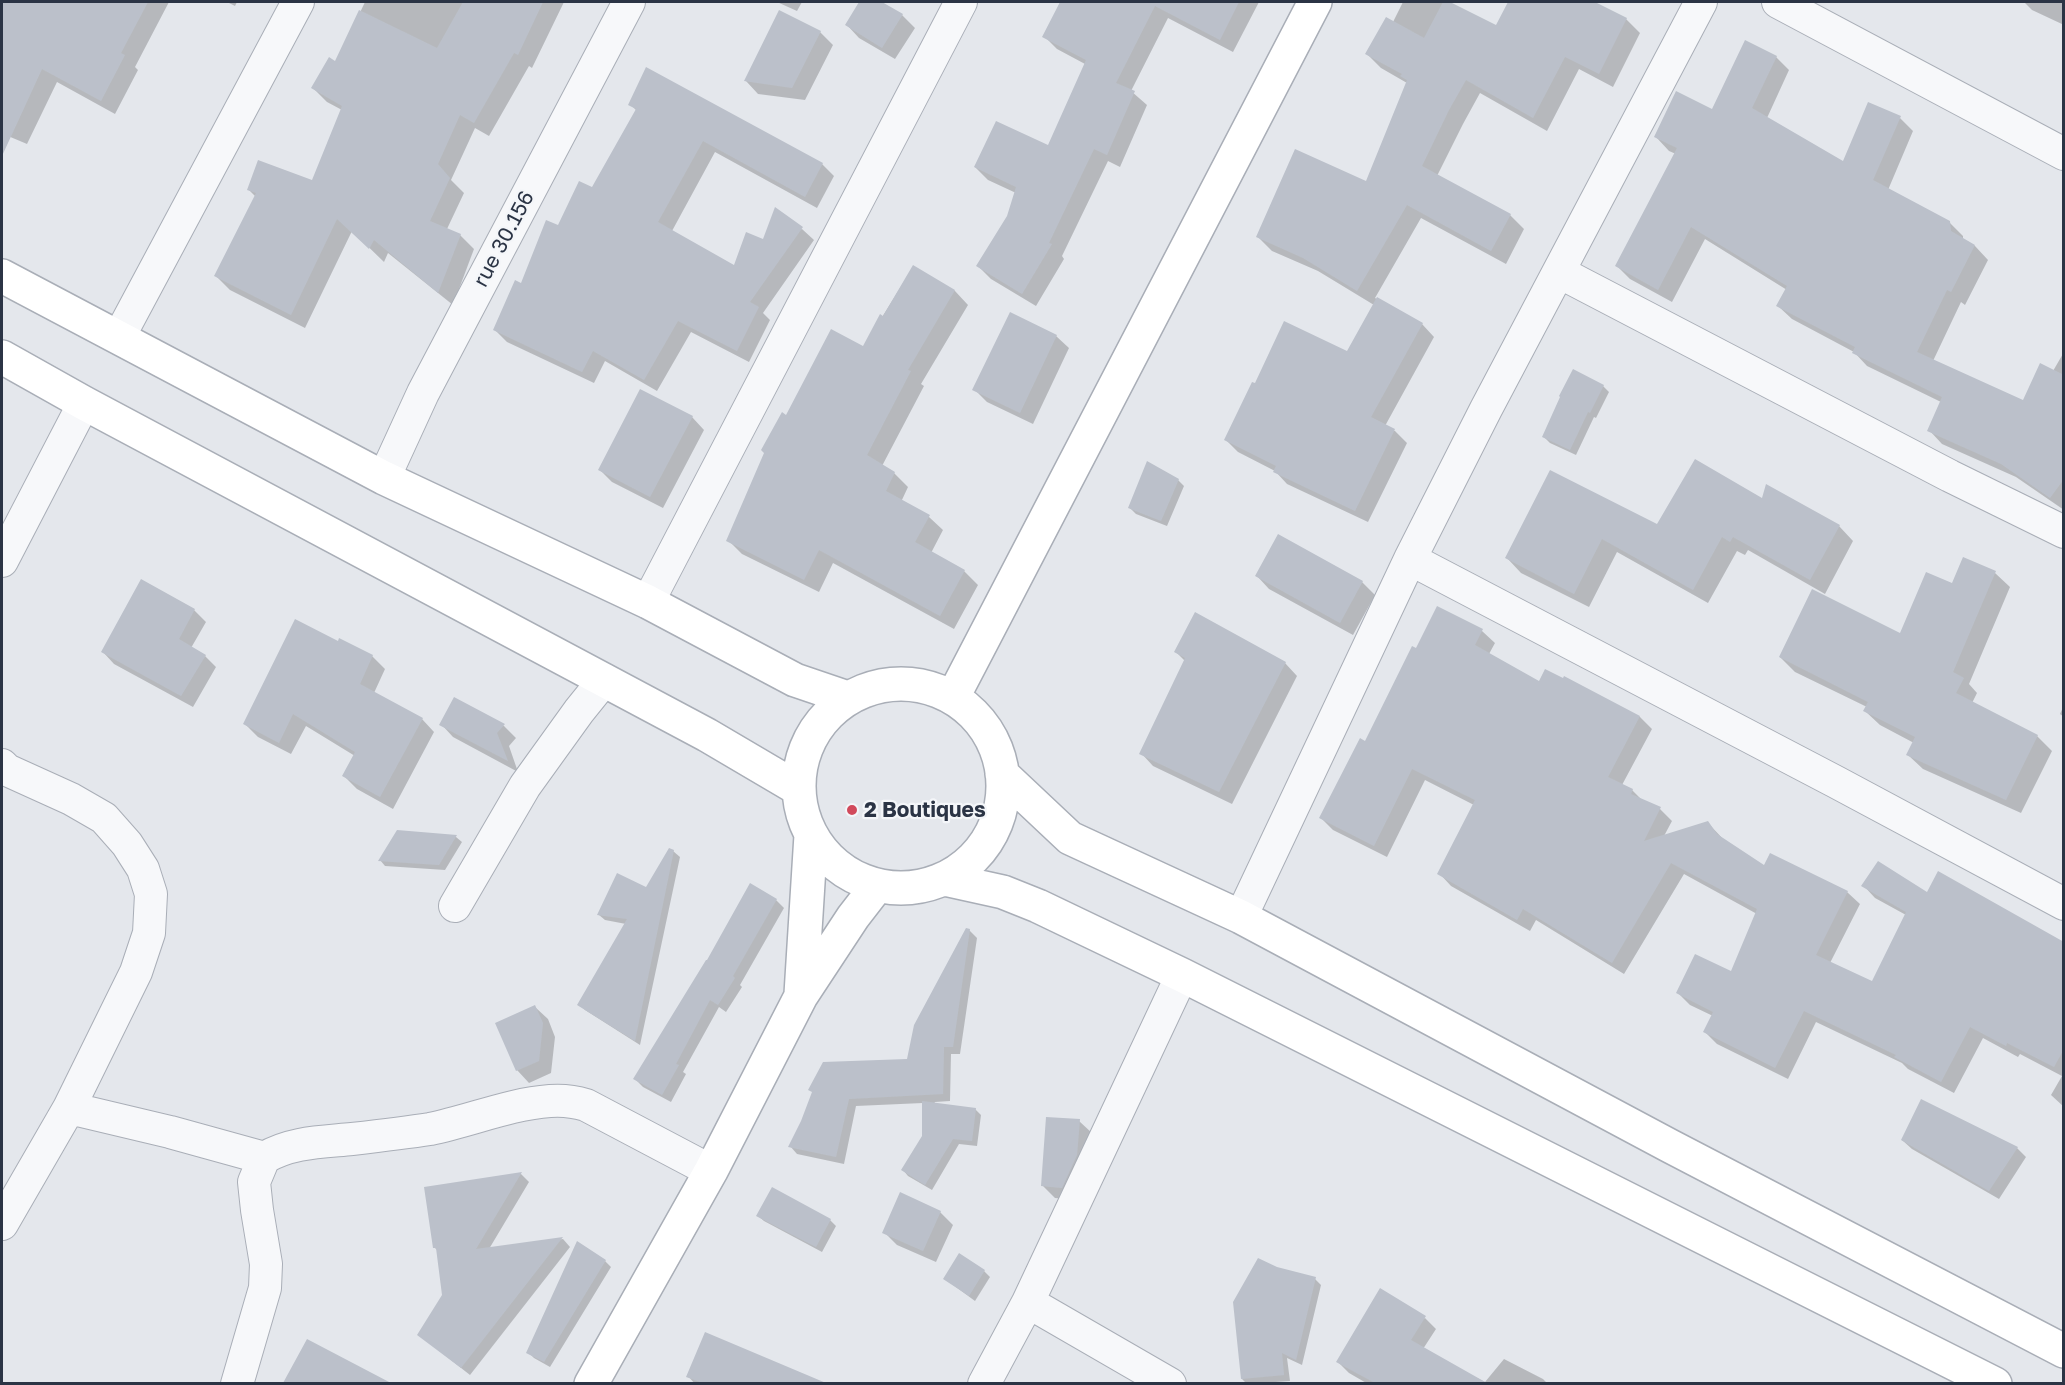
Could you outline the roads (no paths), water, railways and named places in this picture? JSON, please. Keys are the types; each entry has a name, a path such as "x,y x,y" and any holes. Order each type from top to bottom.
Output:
{"main road":[{"path":"953,697 1316,2"},
{"path":"2,276 384,478 648,602 795,680 849,698"},
{"path":"2,357 746,756 797,788"},
{"path":"906,684 930,688 953,697 977,717 994,744 1002,774 1001,806 990,836 970,861 944,879 911,888 877,886 850,876 828,858 811,835 801,808 797,788 807,744 827,714 849,698 880,685 906,684"},
{"path":"1002,774 1070,838 1241,917 1670,1146 2064,1351"},
{"path":"801,996 811,835"},
{"path":"944,879 1003,892 1029,902 1182,975 1995,1383"},
{"path":"591,1383 711,1171 801,996 853,917 877,886"}],"street":[{"path":"119,337 298,2"},
{"name":"rue 30.156","path":"384,478 423,393 629,2"},
{"path":"648,602 961,2"},
{"path":"1241,917 1410,559 1701,2"},
{"path":"1778,2 2064,154"},
{"path":"1558,272 1950,476 2064,532"},
{"path":"2,561 84,403"},
{"path":"1410,559 2064,904"},
{"path":"455,906 525,786 604,680"},
{"path":"2,765 7,770 71,799 104,818 127,844 143,869 152,894 149,933 135,972 69,1108 2,1224"},
{"path":"984,1383 1028,1302 1182,975"},
{"path":"237,1383 265,1288 266,1264 256,1210 254,1182 264,1158 279,1149 296,1144 401,1134 523,1105 569,1100 586,1105 711,1171"},
{"path":"69,1108 170,1131 264,1158"},
{"path":"1028,1302 1170,1383"}],"place":[{"name":"2 Boutiques","path":"852,810"}]}
